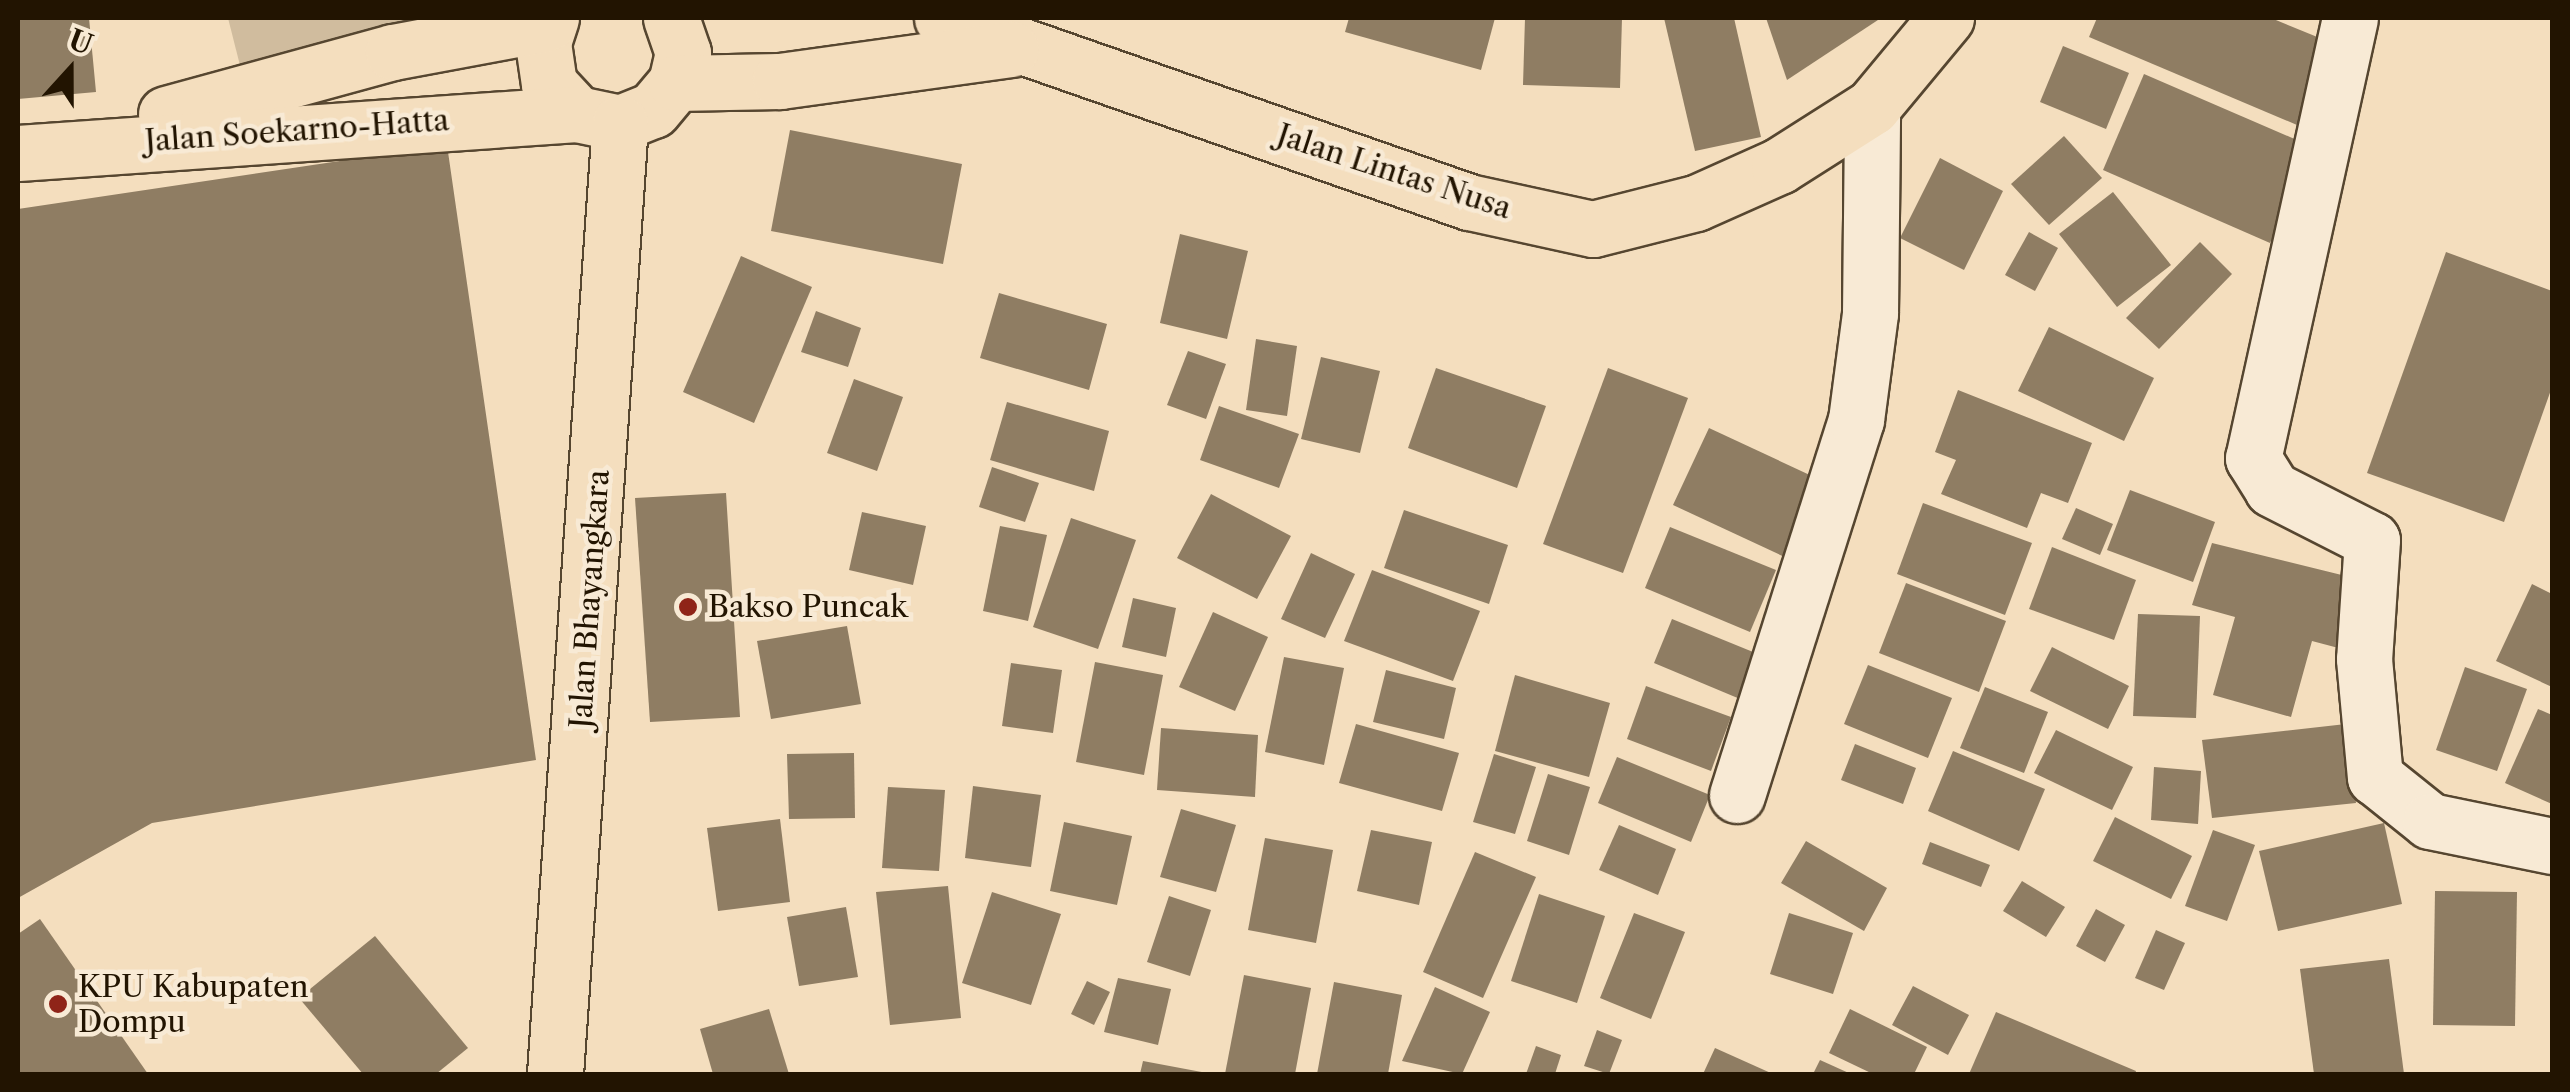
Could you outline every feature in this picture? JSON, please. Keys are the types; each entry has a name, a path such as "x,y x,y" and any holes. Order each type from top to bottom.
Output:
{"highway":[{"path":"40,150 393,52 550,20 549,84 599,118 653,110 676,83 683,53 672,18"},
{"name":"Jalan Lintas Nusa","path":"942,18 1469,202 1593,229 1696,203 1779,166 1872,107 1946,18"},
{"name":"Jalan Lintas Nusa","path":"676,83 780,81 1024,48"},
{"name":"Jalan Soekarno-Hatta","path":"40,150 599,118"},
{"name":"Jalan Bhayangkara","path":"555,1074 599,118"}],"street":[{"path":"2350,18 2253,458 2272,489 2372,540 2364,659 2375,778 2430,822 2552,846"},
{"path":"1737,795 1856,420 1870,314 1872,107"}],"shaded area":[{"path":"228,18 432,18 249,101"}],"building":[{"path":"18,18 89,18 96,92 18,99"},
{"path":"1349,18 1495,18 1481,70 1345,32"},
{"path":"1525,18 1622,18 1620,88 1523,85"},
{"path":"1664,18 1734,18 1761,137 1695,151"},
{"path":"1766,18 1881,18 1787,80"},
{"path":"2097,18 2271,18 2332,43 2297,125 2089,37"},
{"path":"2063,46 2129,73 2106,129 2040,102"},
{"path":"2144,74 2313,147 2270,243 2103,170"},
{"path":"790,130 962,164 943,264 771,231"},
{"path":"2064,136 2102,178 2049,225 2011,184"},
{"path":"447,145 536,760 152,823 18,898 18,209"},
{"path":"1940,158 2003,191 1964,270 1900,238"},
{"path":"2113,192 2171,265 2117,307 2059,234"},
{"path":"2029,232 2058,248 2035,291 2005,275"},
{"path":"1180,234 1248,251 1227,339 1160,323"},
{"path":"2200,242 2232,274 2159,349 2126,318"},
{"path":"2446,252 2552,291 2552,387 2504,522 2367,473"},
{"path":"741,256 812,287 754,423 683,392"},
{"path":"999,293 1107,324 1089,390 980,358"},
{"path":"816,311 861,328 848,367 801,352"},
{"path":"2049,327 2154,378 2124,441 2018,391"},
{"path":"1256,339 1297,346 1287,416 1246,410"},
{"path":"1188,351 1226,364 1206,419 1167,405"},
{"path":"1321,357 1380,371 1360,453 1301,439"},
{"path":"1436,368 1546,406 1517,488 1408,448"},
{"path":"1608,368 1688,398 1623,573 1543,544"},
{"path":"854,379 903,397 877,471 827,453"},
{"path":"1958,390 2092,443 2068,503 2041,493 2027,528 1941,494 1956,460 1935,452"},
{"path":"1007,402 1109,431 1094,491 990,460"},
{"path":"1219,406 1299,434 1279,488 1200,460"},
{"path":"1709,428 1827,483 1791,560 1673,505"},
{"path":"992,467 1039,483 1025,522 979,507"},
{"path":"2130,490 2215,522 2193,582 2107,550"},
{"name":"Bakso Puncak","path":"726,493 740,717 650,722 635,498"},
{"path":"1211,494 1291,536 1257,599 1177,558"},
{"path":"1923,503 2032,543 2005,615 1897,574"},
{"path":"2076,508 2113,524 2100,555 2062,539"},
{"path":"1404,510 1508,545 1489,604 1384,568"},
{"path":"862,512 926,526 913,585 849,570"},
{"path":"1071,518 1136,540 1098,649 1033,627"},
{"path":"1000,526 1047,535 1028,621 983,611"},
{"path":"1670,527 1776,570 1750,632 1645,588"},
{"path":"2212,543 2366,581 2346,650 2312,641 2291,717 2213,695 2235,617 2192,605"},
{"path":"2052,547 2136,580 2114,640 2029,609"},
{"path":"1311,553 1355,574 1325,638 1281,619"},
{"path":"1372,570 1480,611 1453,681 1344,641"},
{"path":"1906,583 2006,621 1979,692 1879,653"},
{"path":"2532,584 2552,594 2552,687 2496,661"},
{"path":"1133,598 1176,608 1166,657 1122,647"},
{"path":"1213,612 1268,637 1235,711 1179,687"},
{"path":"2138,614 2200,616 2196,718 2133,716"},
{"path":"1672,619 1758,654 1740,699 1654,663"},
{"path":"847,626 861,704 771,719 757,641"},
{"path":"2052,647 2129,686 2108,729 2030,691"},
{"path":"1284,657 1344,668 1324,765 1265,752"},
{"path":"1095,662 1163,675 1144,775 1076,762"},
{"path":"1011,663 1062,670 1053,733 1002,726"},
{"path":"1868,665 1952,698 1928,758 1844,724"},
{"path":"2465,667 2527,689 2497,771 2436,750"},
{"path":"1386,670 1456,688 1444,739 1373,722"},
{"path":"1515,675 1610,703 1589,777 1495,751"},
{"path":"1646,686 1731,717 1711,771 1627,739"},
{"path":"1985,687 2048,712 2024,773 1960,748"},
{"path":"2538,709 2552,715 2552,804 2505,783"},
{"path":"1356,724 1459,753 1442,811 1339,783"},
{"path":"2346,724 2356,803 2212,818 2202,740"},
{"path":"1161,728 1258,735 1255,797 1157,790"},
{"path":"2056,730 2133,767 2112,810 2034,773"},
{"path":"1855,744 1916,768 1903,804 1841,780"},
{"path":"1953,751 2045,789 2019,851 1928,811"},
{"path":"854,753 855,818 789,819 787,754"},
{"path":"1494,754 1536,767 1515,834 1473,822"},
{"path":"1617,757 1710,795 1691,842 1598,803"},
{"path":"2154,767 2201,771 2198,824 2151,820"},
{"path":"1548,774 1590,787 1569,855 1527,841"},
{"path":"973,786 1041,795 1031,867 965,858"},
{"path":"888,787 945,790 939,871 882,868"},
{"path":"1181,809 1236,825 1216,892 1160,877"},
{"path":"2115,817 2192,856 2171,899 2093,861"},
{"path":"780,819 790,902 718,911 707,828"},
{"path":"1064,822 1132,836 1117,905 1050,891"},
{"path":"2384,823 2402,904 2278,931 2259,851"},
{"path":"1619,825 1676,849 1658,895 1599,870"},
{"path":"1371,830 1432,842 1419,905 1357,891"},
{"path":"2213,830 2255,845 2227,921 2185,906"},
{"path":"1265,838 1333,850 1316,943 1248,930"},
{"path":"1806,841 1887,888 1864,931 1781,883"},
{"path":"1930,842 1990,865 1981,887 1922,864"},
{"path":"1475,852 1536,877 1483,998 1423,972"},
{"path":"2022,881 2065,907 2046,937 2003,911"},
{"path":"948,886 961,1018 890,1025 876,892"},
{"path":"2435,891 2517,892 2515,1026 2433,1025"},
{"path":"992,892 1061,914 1031,1005 962,983"},
{"path":"1539,894 1605,916 1577,1003 1511,981"},
{"path":"1169,896 1211,910 1190,976 1147,962"},
{"path":"846,907 858,977 799,986 787,917"},
{"path":"2096,909 2125,925 2105,962 2076,946"},
{"path":"1634,913 1685,932 1651,1019 1600,998"},
{"path":"1789,913 1853,933 1833,994 1770,974"},
{"name":"KPU Kabupaten Dompu","path":"40,919 148,1074 18,1074 18,934"},
{"path":"2156,930 2185,943 2164,990 2135,978"},
{"path":"375,936 468,1048 436,1074 363,1074 299,998"},
{"path":"2389,959 2404,1074 2314,1074 2300,969"},
{"path":"1244,975 1311,988 1295,1074 1225,1074"},
{"path":"1118,978 1171,989 1158,1045 1104,1032"},
{"path":"1087,981 1110,992 1094,1025 1071,1014"},
{"path":"1334,982 1402,995 1388,1074 1317,1074"},
{"path":"1913,986 1969,1015 1948,1055 1892,1025"},
{"path":"1435,987 1490,1012 1462,1074 1402,1061"},
{"path":"769,1009 789,1074 713,1074 700,1029"},
{"path":"1850,1009 1927,1047 1914,1074 1873,1074 1829,1053"},
{"path":"1996,1012 2136,1071 2135,1074 1969,1074"},
{"path":"1597,1030 1622,1040 1609,1074 1584,1066"},
{"path":"1536,1046 1561,1055 1555,1074 1526,1074"},
{"path":"1715,1048 1773,1074 1703,1074"},
{"path":"1820,1060 1851,1074 1813,1074"},
{"path":"1143,1061 1207,1073 1207,1074 1140,1074"}],"place":[{"name":"Bakso Puncak","path":"688,607"},
{"name":"KPU Kabupaten Dompu","path":"58,1004"}]}
